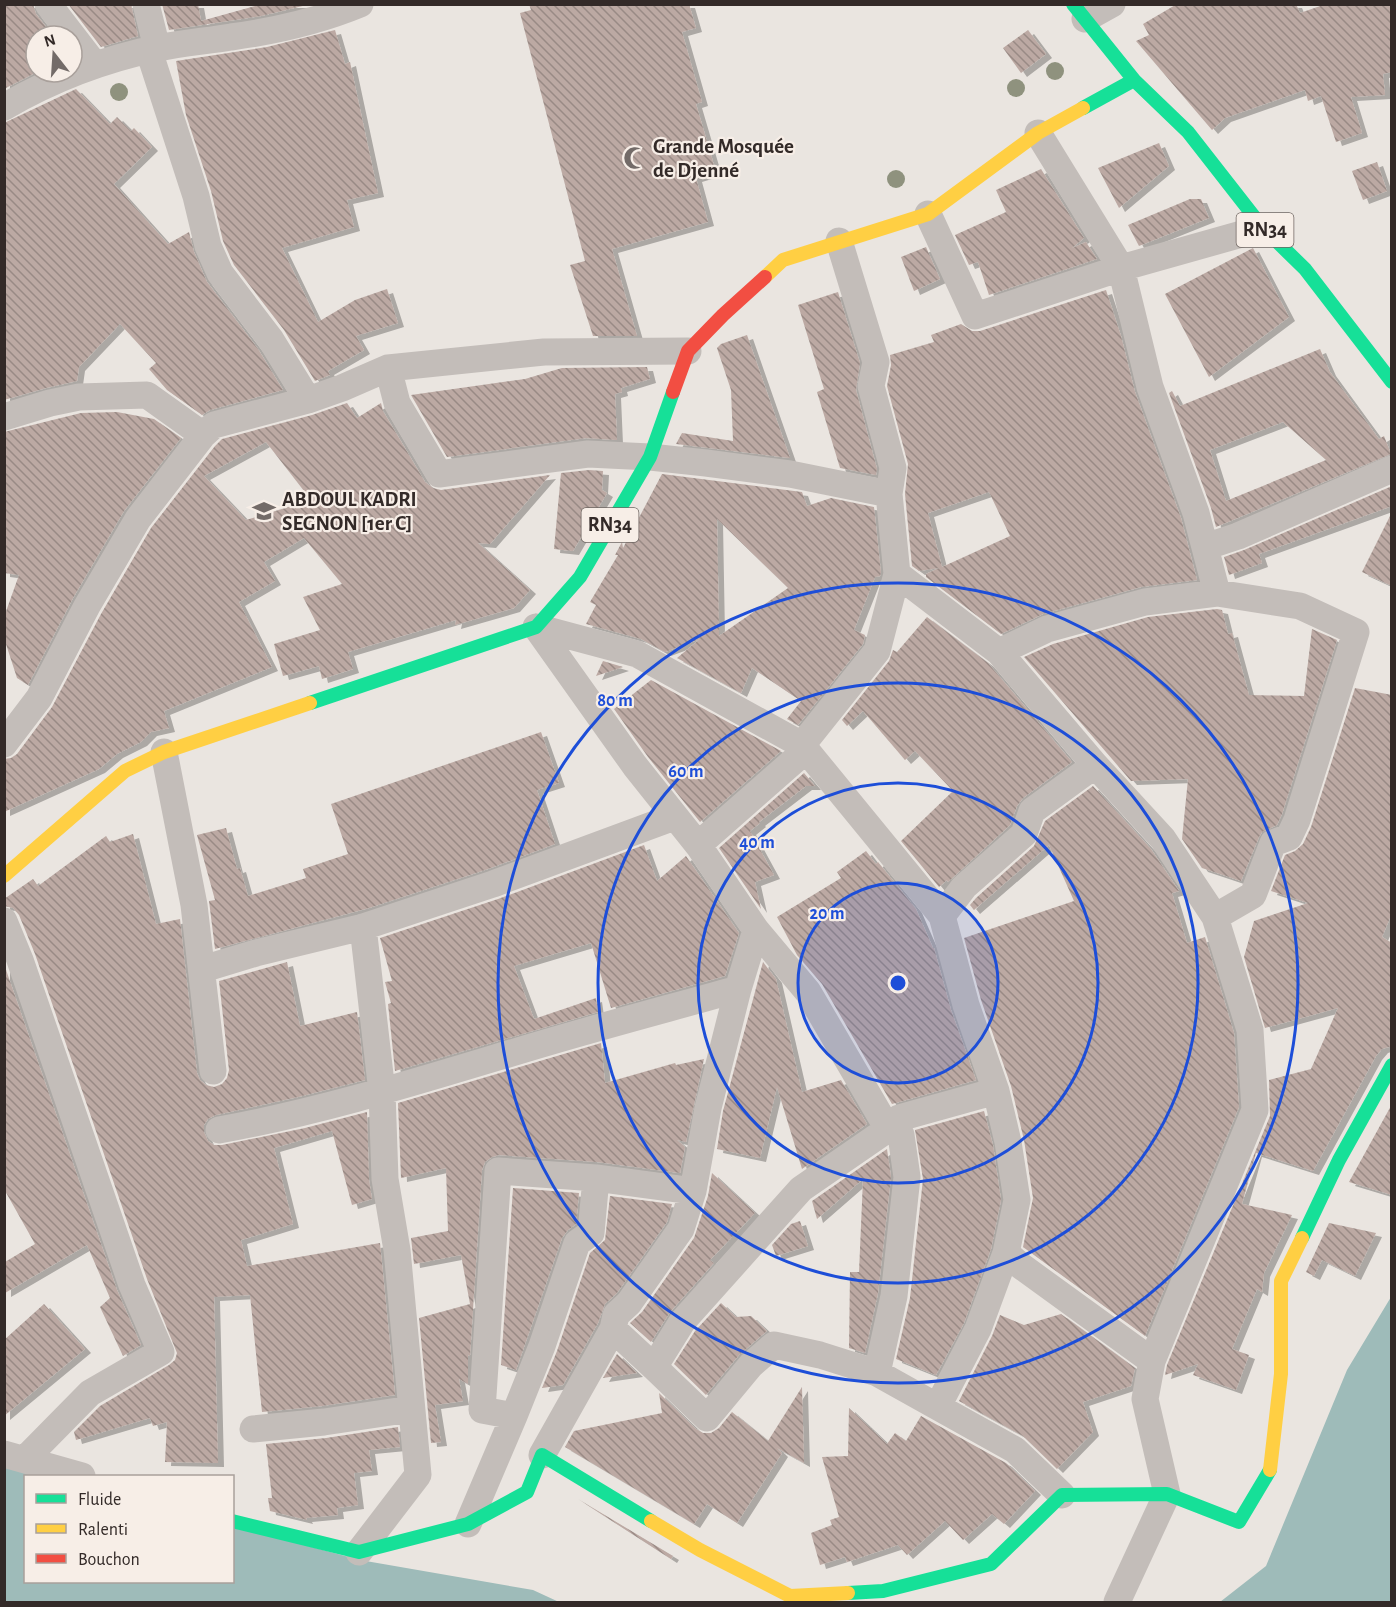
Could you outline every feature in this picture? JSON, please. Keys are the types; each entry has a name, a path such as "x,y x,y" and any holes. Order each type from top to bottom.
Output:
{"main road":[{"path":"1079,12 1134,80"},
{"name":"RN34","path":"536,627 580,577 650,457 688,351 783,260 928,214 1038,133 1134,80 1188,132 1263,228 1305,269 1392,382"},
{"path":"4,876 125,771 164,752 536,627"},
{"path":"234,1521 359,1552 468,1524 527,1492 542,1455 700,1550 790,1596 883,1591 991,1564 1062,1495 1167,1494 1239,1522 1271,1468 1281,1374 1281,1281 1339,1160 1392,1065"}],"street":[{"path":"48,4 95,65"},
{"path":"146,4 153,49 196,196 208,246 220,273 271,340 308,400"},
{"path":"4,106 36,89 95,65 153,49 272,30 327,16 360,4"},
{"path":"1079,12 1112,4"},
{"path":"1038,133 1121,268 1150,387 1196,513 1217,593"},
{"path":"928,214 975,316 1121,268 1263,228"},
{"path":"698,845 804,748 877,651 897,574 889,494 893,468 871,386 876,362 839,241"},
{"path":"4,744 39,698 87,606 138,519 203,435 214,425 308,400 388,368 544,352 688,351"},
{"path":"388,368 397,403 439,474 588,454 650,457 790,474 889,494"},
{"path":"4,417 79,397 147,395 203,435"},
{"path":"1205,547 1248,532 1392,469"},
{"path":"897,574 999,652 1095,765 1163,839 1215,917 1250,1030 1255,1110 1152,1361 1145,1399 1167,1494 1118,1602"},
{"path":"999,652 1047,628 1145,602 1217,593 1300,606 1356,632 1297,820 1289,837 1273,843 1253,895 1215,917"},
{"path":"536,627 637,654 804,748 942,916 966,1005 996,1090 1008,1142 1017,1200 1006,1253 978,1329 938,1406"},
{"path":"536,627 674,817 698,845 756,930 808,992 888,1129 901,1135 907,1177 894,1296 877,1373"},
{"path":"164,752 194,905 213,1071"},
{"path":"942,916 964,887 1024,834 1032,811 1095,765"},
{"path":"203,969 256,953 363,927 493,884 674,817"},
{"path":"4,921 20,960 132,1285 161,1352 90,1394 15,1456"},
{"path":"359,1552 417,1476 397,1250 385,1179 382,1092 363,927"},
{"path":"542,1455 613,1329 616,1315 630,1303 681,1228 693,1191 708,1108 738,988 756,930"},
{"path":"219,1130 274,1120 382,1092 738,988"},
{"path":"654,1367 682,1322 801,1190 888,1129 899,1118 996,1090"},
{"path":"514,1416 482,1410 498,1171 596,1178 693,1191"},
{"path":"468,1524 514,1416 577,1243 591,1233 596,1178"},
{"path":"1006,1253 1152,1361"},
{"path":"613,1329 707,1418 751,1365 774,1345 820,1355 877,1373 1015,1450 1062,1495"},
{"path":"254,1428 324,1422 411,1409"},
{"path":"15,1456 79,1475"}],"water":[{"path":"1391,1297 1391,1602 1220,1602 1266,1566 1347,1370"},
{"path":"4,1465 39,1475 24,1475 24,1583 234,1583 234,1526 360,1560 533,1590 559,1602 5,1602"}],"building":[{"path":"4,4 33,4 36,14 44,24 24,24 24,79 4,89"},
{"path":"68,4 131,4 138,36 101,47"},
{"path":"162,4 198,4 201,21 262,4 311,4 261,16 169,30"},
{"name":"Grande Mosquée de Djenné","path":"529,4 689,4 696,28 682,32 702,102 696,104 716,172 696,178 708,222 612,249 637,336 593,336 570,265 585,261 520,13 531,10"},
{"path":"1177,4 1296,4 1300,13 1326,4 1392,4 1392,72 1383,74 1385,95 1351,97 1362,133 1336,142 1321,96 1308,101 1305,90 1225,118 1212,130 1136,41 1149,35 1143,24"},
{"path":"335,30 345,64 350,62 378,193 347,200 354,227 282,248 318,322 355,300 387,289 398,323 356,336 364,350 328,371 330,375 315,381 284,330 234,265 223,241 211,191 186,115 176,61 267,47"},
{"path":"1028,30 1046,54 1021,73 1003,48"},
{"path":"76,89 110,124 117,117 131,131 134,128 152,147 114,184 168,244 189,232 194,252 207,282 258,349 283,390 210,410 202,415 167,390 149,369 156,363 120,324 79,367 77,381 4,400 4,123"},
{"path":"1159,143 1169,166 1119,208 1098,168"},
{"path":"1377,162 1387,191 1363,200 1352,171"},
{"path":"1041,169 1084,238 1072,248 1086,242 1097,259 989,295 978,262 969,265 955,235 1006,212 996,190"},
{"path":"1190,199 1201,199 1209,218 1139,246 1128,225"},
{"path":"926,247 940,279 914,291 901,257"},
{"path":"1253,248 1289,317 1209,377 1165,294"},
{"path":"1106,290 1121,336 1135,392 1181,518 1197,580 1141,587 1043,614 1001,634 926,577 926,574 939,568 919,571 912,566 905,494 908,464 887,386 891,365 890,355 934,342 931,335 961,324 972,331 980,331","holes":["989,492 1010,536 942,567 928,513"]},
{"path":"838,292 860,363 856,390 877,469 876,475 840,468 817,392 824,389 798,305"},
{"path":"747,335 790,458 676,444 682,433 733,441 731,390 717,348 721,344"},
{"path":"1320,349 1330,372 1379,439 1384,436 1391,454 1216,527 1169,393 1172,391 1180,406","holes":["1283,422 1326,460 1226,501 1210,450"]},
{"path":"647,367 650,379 621,388 622,392 615,394 617,440 586,438 447,457 411,395 525,379 562,368"},
{"path":"347,403 357,418 381,403 383,411 425,482 433,488 441,490 550,475 490,544 478,543 530,590 514,608 455,625 456,620 348,652 353,669 322,679 319,666 283,676 274,644 320,630 303,597 342,584 304,538 264,562 275,581 239,602 272,667 164,711 169,728 151,732 141,742 117,754 99,769 4,812 4,759 17,754 52,707 101,614 151,528 222,439 312,415","holes":["266,442 311,500 246,520 204,476"]},
{"path":"117,412 154,419 181,438 124,511 73,598 28,685 17,678 4,638 4,617 19,575 4,573 4,432 81,413"},
{"path":"603,471 602,490 607,493 573,551 554,549 561,473"},
{"path":"662,474 802,492 807,506 831,498 874,507 881,573 880,576 875,577 854,630 865,635 863,644 798,725 787,719 801,701 752,668 741,693 677,658 700,639 665,652 641,639 586,624 596,605 590,602 618,555 615,555 622,542 623,548","holes":["717,519 788,588 719,636"]},
{"path":"1392,486 1392,506 1259,554 1262,563 1229,575 1224,557"},
{"path":"1392,512 1392,586 1362,572"},
{"path":"1222,610 1228,634 1232,633 1249,695 1304,696 1312,629 1337,640 1282,814 1277,825 1262,832 1241,881 1202,868 1182,839 1188,779 1131,781 1024,657 1053,644 1148,617"},
{"path":"927,617 988,663 1072,762 1023,798 1017,806 1010,825 948,882 947,880 939,887 901,841 953,791 915,751 905,760 863,711 847,726 842,720 889,661 893,650 897,652"},
{"path":"603,661 623,667 596,676"},
{"path":"651,680 781,751 700,822 648,757 614,709"},
{"path":"1355,688 1392,695 1392,913 1382,937 1392,943 1392,1046 1382,1049 1376,1056 1313,1171 1256,1153 1242,1204 1292,1215 1264,1273 1262,1292 1257,1289 1232,1349 1249,1355 1236,1390 1193,1375 1198,1364 1165,1375 1167,1365 1270,1116 1269,1080 1311,1069 1338,1008 1265,1028 1244,957 1254,921 1308,903 1271,891 1285,855 1295,851 1303,844 1311,827"},
{"path":"541,732 559,783 537,790 555,844 488,869 369,908 215,949 209,901 215,900 197,835 226,828 237,869 240,868 248,896 306,878 303,869 348,854 331,804"},
{"path":"804,773 815,786 806,786 750,831 774,875 755,882 761,909 719,848"},
{"path":"1093,786 1151,849 1179,891 1172,893 1187,943 1205,937 1234,1033 1239,1107 1145,1336 1023,1247 1033,1198 1024,1140 1011,1086 981,1000 964,938 1074,901 1049,845 974,910 970,905 1034,846 1045,821"},
{"path":"133,834 156,924 180,919 197,1073 206,1085 214,1087 222,1084 229,1070 219,981 287,962 300,1026 357,1012 365,1080 216,1115 208,1119 204,1125 204,1132 208,1141 214,1145 222,1145 305,1128 367,1112 369,1180 372,1199 352,1205 332,1131 274,1148 293,1224 241,1240 247,1266 380,1243 395,1395 262,1412 250,1295 214,1297 218,1463 165,1462 167,1422 153,1426 150,1418 76,1440 74,1432 100,1406 169,1365 175,1360 177,1353 147,1279 35,954 19,915 13,908 4,906 4,899 33,879 38,886 106,836 110,842"},
{"path":"644,845 657,881 686,856 739,933 725,976 611,1008 591,943 514,966 534,1019 596,998 598,1012 395,1071 388,1004 391,1003 385,982 392,981 380,938 498,899"},
{"path":"866,851 876,864 878,862 916,909 934,948 951,1010 976,1080 892,1104 822,984 797,955 777,917 841,878 837,872"},
{"path":"763,962 776,979 802,1092 841,1080 867,1124 802,1169 777,1087 760,1158 717,1149 723,1111"},
{"path":"4,964 117,1290 141,1345 123,1356 100,1307 110,1298 87,1245 5,1293 5,1262 35,1244 4,1189"},
{"path":"601,1043 605,1083 675,1063 676,1065 704,1059 686,1142 677,1140 685,1147 680,1173 597,1162 499,1155 485,1162 482,1170 470,1356 468,1355 468,1384 459,1379 463,1401 435,1405 441,1442 431,1443 419,1318 470,1304 461,1255 414,1264 411,1238 448,1231 446,1168 401,1178 398,1103"},
{"path":"1392,1104 1392,1195 1349,1182"},
{"path":"984,1111 993,1145 1001,1200 991,1249 964,1323 936,1375 896,1359 910,1298 923,1179 915,1130"},
{"path":"887,1149 891,1177 878,1293 865,1353 849,1348 850,1272 859,1272 863,1179 817,1219 812,1201"},
{"path":"712,1173 755,1213 710,1260 714,1263 670,1312 651,1342 630,1323 642,1312 694,1238 708,1196"},
{"path":"513,1188 579,1193 576,1224 562,1238 516,1370 501,1365"},
{"path":"610,1196 672,1204 667,1222 617,1293 605,1304 598,1323 563,1385 542,1388 590,1253 605,1240"},
{"path":"800,1221 808,1246 776,1256 772,1245 791,1224"},
{"path":"1329,1223 1376,1233 1355,1276 1322,1260 1314,1276 1306,1272"},
{"path":"721,1303 736,1317 751,1316 767,1331 739,1355 706,1395 674,1364 695,1331"},
{"path":"44,1304 85,1349 4,1416 4,1340"},
{"path":"1061,1314 1135,1368 1131,1386 1083,1402 1093,1432 1057,1469 1023,1436 959,1401 992,1336 1000,1315 1024,1325"},
{"path":"617,1354 637,1373 603,1378"},
{"path":"802,1387 804,1463 777,1448 782,1453 737,1523 707,1504 694,1524 565,1447 574,1431 662,1413 659,1393 703,1433 711,1433 719,1428 732,1412 768,1441"},
{"path":"849,1408 887,1444 895,1433 906,1441 921,1416 1006,1463 1035,1491 1004,1524 992,1514 963,1540 945,1521 907,1555 898,1545 847,1562 845,1557 820,1565 811,1533 832,1525 830,1520 839,1517 822,1457 848,1456"},
{"path":"398,1427 400,1447 369,1450 372,1471 354,1473 358,1505 337,1508 338,1515 306,1518 307,1520 270,1511 268,1498 272,1498 266,1444"},
{"path":"578,1499 673,1556 671,1559"}],"traffic: fast":[{"path":"1073,4 1134,80"},
{"path":"1083,108 1134,80 1188,132 1263,228 1305,269 1392,382"},
{"path":"310,703 536,627 580,577 650,457 673,392"},
{"path":"1302,1238 1339,1160 1392,1065"},
{"path":"234,1521 359,1552 468,1524 527,1492 542,1455 651,1521"},
{"path":"848,1593 883,1591 991,1564 1062,1495 1167,1494 1239,1522 1270,1470"}],"traffic: slow":[{"path":"765,277 783,260 928,214 1038,133 1083,108"},
{"path":"4,876 125,771 164,752 310,703"},
{"path":"1270,1470 1281,1374 1281,1281 1302,1238"},
{"path":"651,1521 700,1550 790,1596 848,1593"}],"traffic: jam":[{"path":"673,392 688,351 765,277"}],"place":[{"name":"Grande Mosquée de Djenné","path":"635,158"},
{"name":"ABDOUL KADRI SEGNON [1er C]","path":"264,511"}]}
